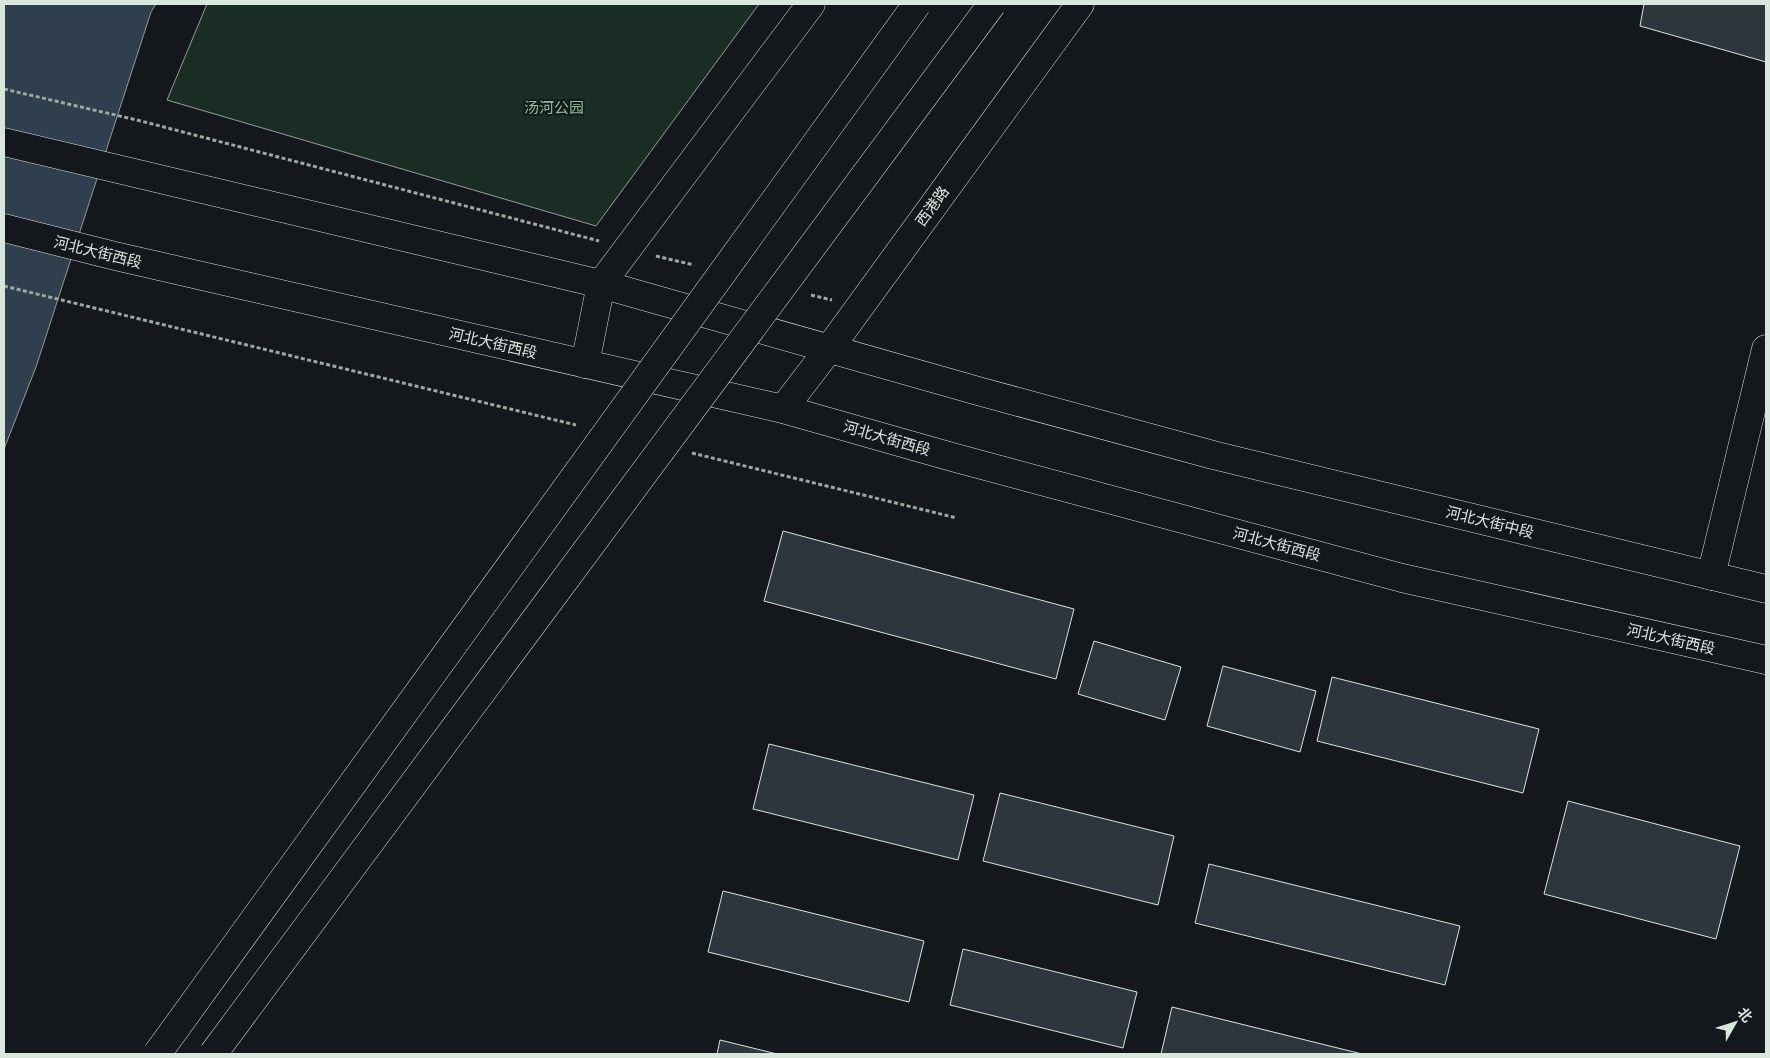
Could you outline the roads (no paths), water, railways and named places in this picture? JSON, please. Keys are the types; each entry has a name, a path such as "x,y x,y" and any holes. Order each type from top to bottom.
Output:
{"main road":[{"path":"585,364 601,284 811,4"},
{"path":"157,1054 917,4"},
{"path":"213,1054 992,4"},
{"name":"西港路","path":"783,409 829,349 1080,4"},
{"path":"4,142 601,284 829,349"},
{"name":"河北大街西段","path":"4,228 115,256 783,409 952,457 1402,578 1766,660"},
{"name":"河北大街中段","path":"829,349 1213,455 1766,589"},
{"path":"1711,576 1766,349"}],"water":[{"path":"4,4 156,4 151,12 36,367 4,449"}],"park label":[{"name":"汤河公园","path":"554,107"}]}
